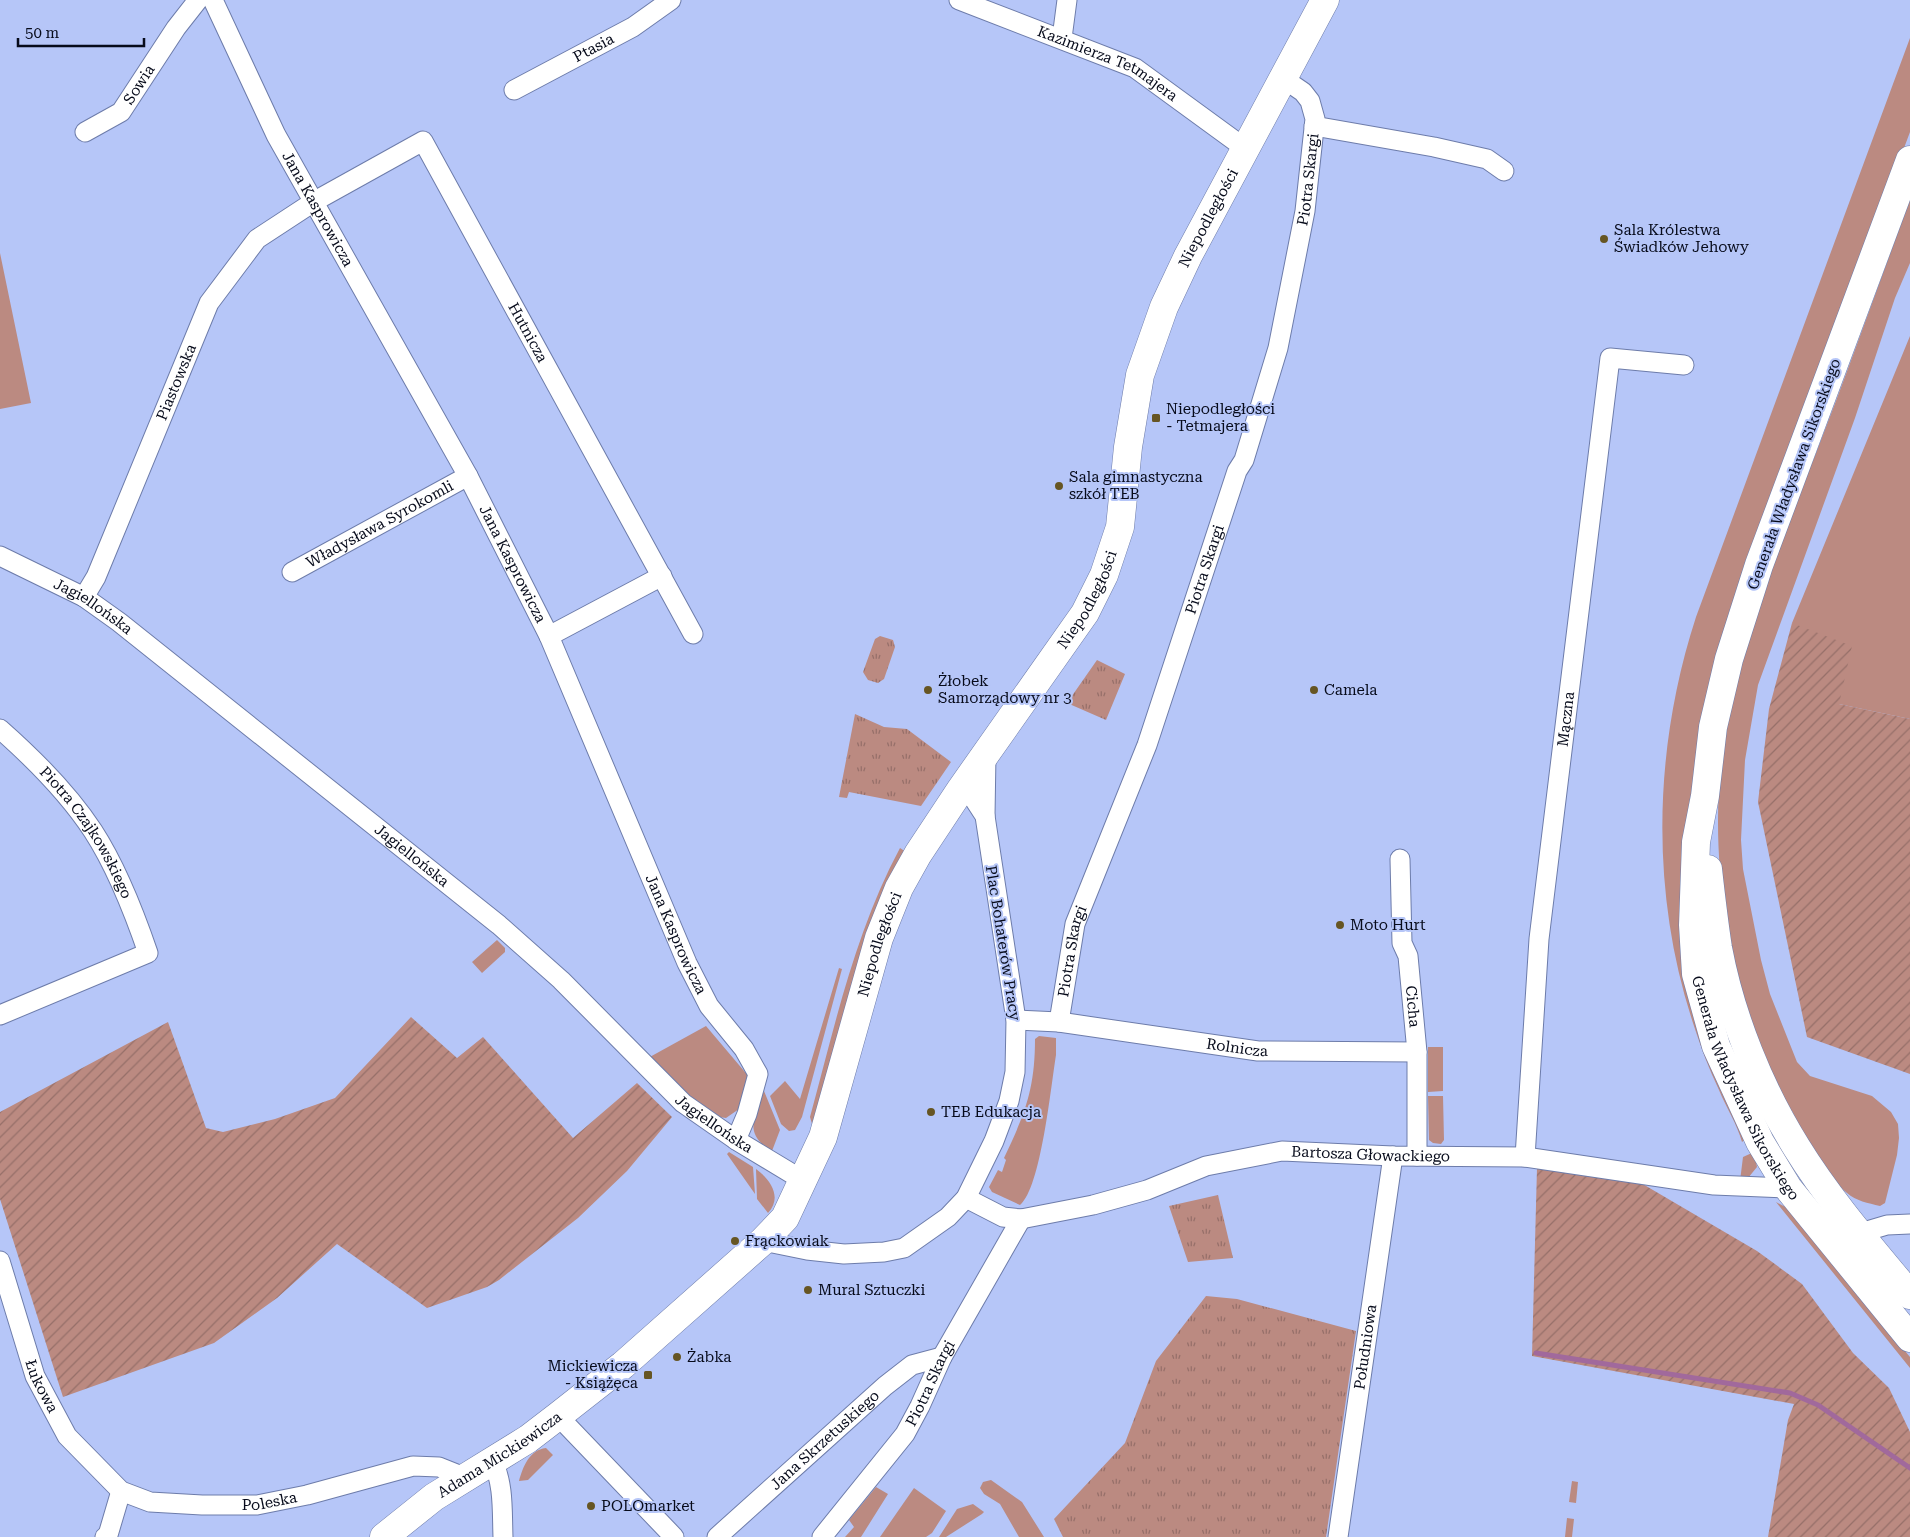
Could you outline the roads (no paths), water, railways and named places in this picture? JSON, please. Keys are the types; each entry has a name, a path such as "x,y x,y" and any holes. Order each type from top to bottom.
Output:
{"street":[{"name":"Sowia","path":"85,132 110,120 121,112 176,28 198,0"},
{"name":"Jana Kasprowicza","path":"213,0 276,135 468,476 548,636 687,963 709,1006 744,1049 758,1074 747,1114 736,1140"},
{"name":"Ptasia","path":"514,90 633,27 671,0"},
{"name":"Kazimierza Tetmajera","path":"959,0 1062,38 1135,68 1246,149"},
{"path":"1062,38 1067,0"},
{"name":"Niepodległości","path":"804,1181 823,1137 879,938 899,888 918,854 961,789 1085,613 1104,575 1120,527 1128,447 1140,375 1164,307 1180,273 1325,0"},
{"name":"Piotra Skargi","path":"1059,1022 1075,924 1147,745 1237,471 1244,460 1278,348 1304,211 1315,119 1310,101 1303,92 1284,79"},
{"path":"1314,126 1434,146 1488,159 1504,172"},
{"name":"Hutnicza","path":"314,201 423,141 694,634"},
{"name":"Generała Władysława Sikorskiego","path":"1910,160 1759,565 1729,659 1713,727 1705,796 1696,842 1693,925 1696,974 1716,1046 1760,1142 1788,1188 1910,1338"},
{"name":"Piastowska","path":"84,598 96,577 209,303 257,239 314,201"},
{"name":"Mączna","path":"1525,1157 1540,939 1610,358 1684,365"},
{"name":"Władysława Syrokomli","path":"292,572 468,476"},
{"name":"Jagiellońska","path":"0,556 84,598 119,622 499,925 561,980 683,1103 736,1140 804,1181"},
{"path":"548,636 662,576"},
{"name":"Piotra Czajkowskiego","path":"0,729 63,792 93,830 118,879 148,953 0,1015"},
{"name":"Plac Bohaterów Pracy","path":"763,1242 844,1254 884,1252 904,1248 948,1217 966,1198 994,1142 1009,1102 1015,1072 1016,1020 985,816 986,754"},
{"name":"Plac Bohaterów Pracy","path":"961,789 972,796 985,816"},
{"name":"Generała Władysława Sikorskiego","path":"1705,796 1708,869 1718,949 1746,1046 1797,1148 1819,1181 1910,1295"},
{"name":"Cicha","path":"1400,859 1402,943 1408,956 1417,1052 1416,1156"},
{"path":"1016,1020 1059,1022"},
{"name":"Rolnicza","path":"1059,1022 1258,1051 1417,1052"},
{"name":"Bartosza Głowackiego","path":"966,1198 1002,1217 1021,1219 1093,1205 1147,1190 1206,1166 1282,1151 1393,1156 1525,1157 1714,1185 1788,1188"},
{"name":"Południowa","path":"1338,1537 1393,1156"},
{"name":"Adama Mickiewicza","path":"384,1537 434,1497 528,1439 623,1364 763,1242 785,1218 804,1181"},
{"name":"Piotra Skargi","path":"822,1537 905,1434 942,1357 1021,1219"},
{"path":"1860,1233 1887,1225 1910,1224"},
{"name":"Łukowa","path":"0,1261 35,1376 67,1436 120,1491"},
{"name":"Jana Skrzetuskiego","path":"717,1537 885,1386 912,1365 942,1357"},
{"path":"558,1416 674,1537"},
{"path":"492,1460 497,1470 500,1486 503,1537"},
{"name":"Poleska","path":"120,1491 150,1502 202,1505 257,1505 307,1495 413,1466 439,1467 464,1477"},
{"path":"105,1537 108,1535 120,1491"}],"waterway":[{"path":"1536,1353 1790,1393 1818,1405 1910,1468"}],"place":[{"name":"Sala Królestwa Świadków Jehowy","path":"1604,239"},
{"name":"Niepodległości - Tetmajera","path":"1156,418"},
{"name":"Sala gimnastyczna szkół TEB","path":"1059,486"},
{"name":"Żłobek Samorządowy nr 3","path":"928,690"},
{"name":"Camela","path":"1314,690"},
{"name":"Moto Hurt","path":"1340,925"},
{"name":"TEB Edukacja","path":"931,1112"},
{"name":"Frąckowiak","path":"735,1241"},
{"name":"Mural Sztuczki","path":"808,1290"},
{"name":"Żabka","path":"677,1357"},
{"name":"Mickiewicza - Książęca","path":"648,1375"},
{"name":"POLOmarket","path":"591,1506"}]}
